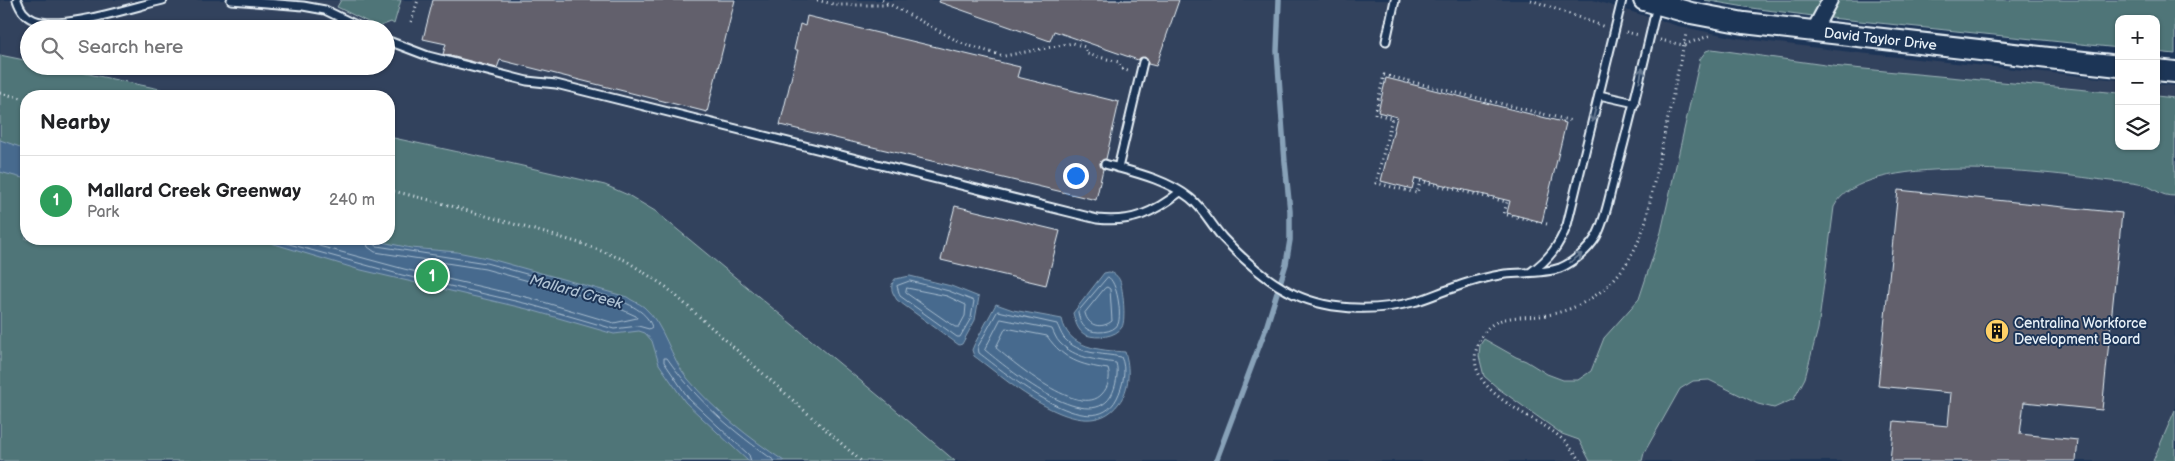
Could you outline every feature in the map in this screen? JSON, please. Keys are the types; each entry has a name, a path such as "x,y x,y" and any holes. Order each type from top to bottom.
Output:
{"street":[{"path":"1813,32 1830,0"},
{"name":"David Taylor Drive","path":"1650,2 1744,23 2115,66"},
{"path":"2160,70 2175,72"}],"lane":[{"path":"17,0 20,10 34,20"},
{"path":"73,20 163,0"},
{"path":"231,0 303,6 325,10 346,20"},
{"path":"1386,41 1395,0"},
{"path":"1530,272 1544,262 1554,251 1567,225 1622,0"},
{"path":"1105,164 1148,177 1180,192 1203,209 1222,237 1255,268 1272,281 1304,299 1336,306 1360,308 1390,307 1414,302 1483,278 1548,271 1567,264 1588,248 1596,236 1605,213 1635,103 1650,37 1650,2"},
{"path":"395,43 428,56 527,81 556,84 1097,219 1126,220 1142,215 1161,207 1180,192"},
{"path":"1118,168 1143,62"},
{"path":"1599,95 1635,103"}],"path":[{"path":"411,22 418,0"},
{"path":"817,0 837,5 891,6"},
{"path":"882,0 963,44 1004,56 1073,43 1086,47 1087,54 1119,62 1122,69 1132,72"},
{"path":"1531,0 1583,21 1683,45 1744,23"},
{"path":"1581,461 1556,434 1489,389 1477,370 1476,353 1479,342 1489,326 1499,320 1543,316 1572,307 1604,290 1628,264 1641,238 1686,34"},
{"path":"1547,224 1504,214 1507,202 1430,183 1420,181 1417,193 1376,183 1392,118 1375,114 1384,75 1572,121"},
{"path":"0,93 20,98"},
{"path":"395,191 583,244 625,260 666,286 860,461"}],"shaded area":[{"path":"0,0 1593,0 1678,26 1737,38 1859,53 2115,80 2115,150 2160,150 2160,84 2175,86 2175,461 955,461 655,211 628,195 605,185 395,138 395,90 168,90 97,75 395,75 395,20 20,20 20,59 0,55"}],"green space":[{"path":"341,0 401,0 395,21 364,20 337,7"},
{"path":"1704,0 2175,0 2175,54 2160,52 2160,15 2115,15 2115,48 1751,8"},
{"path":"1712,49 1832,66 2115,93 2115,150 2160,150 2160,96 2175,98 2175,196 2165,195 2144,185 2134,183 2042,173 1958,169 1917,171 1880,178 1851,189 1834,207 1818,329 1805,378 1794,399 1774,408 1758,404 1709,380 1693,381 1680,389 1644,453 1642,461 1590,461 1579,440 1562,434 1484,376 1479,356 1480,345 1484,339 1547,374 1563,380 1578,380 1591,371 1604,338 1639,299 1661,232 1700,59 1706,51"},
{"path":"0,55 20,59 20,75 94,75 165,90 20,90 20,245 395,245 395,138 605,185 628,195 655,211 955,461 0,461"},
{"path":"2175,410 2175,461 2153,461"}],"water":[{"path":"0,140 20,147 20,177 0,172"},
{"name":"Mallard Creek","path":"278,245 395,245 457,252 487,258 627,297 651,314 682,371 699,391 733,423 784,461 748,461 685,402 659,364 652,341 645,333 639,331 614,334 527,309 357,269"},
{"path":"1109,272 1117,276 1121,285 1124,311 1122,327 1115,333 1106,336 1095,337 1083,334 1076,323 1073,313 1104,273"},
{"path":"910,276 951,286 979,297 975,320 962,344 959,345 897,300 892,290 893,282 895,279"},
{"path":"996,304 1013,310 1062,319 1065,329 1078,342 1096,349 1125,352 1128,364 1128,378 1123,397 1119,403 1104,416 1086,419 1066,415 1045,406 1025,394 974,356 972,350 974,345"}],"building":[{"path":"433,0 735,0 707,112 500,60 497,68 443,54 446,44 423,39"},
{"path":"940,0 1179,0 1156,66 1148,64 1145,57 1138,60 1054,31 1050,41 939,2"},
{"path":"807,16 1020,67 1017,77 1119,102 1106,159 1100,163 1103,169 1096,200 780,125 798,50 794,50 800,24 805,26"},
{"path":"1386,78 1566,123 1542,222 1507,213 1510,201 1415,178 1412,189 1381,181 1397,117 1378,112"},
{"name":"Centralina Workforce Development Board","path":"1898,190 2122,213 2102,410 2024,402 2020,434 2078,440 2076,461 1890,461 1894,421 1948,426 1951,393 1878,386"},
{"path":"955,206 1060,231 1046,285 941,260"}],"waterway":[{"path":"1216,461 1266,328 1286,264 1290,240 1290,211 1277,51 1279,0"}],"place":[{"name":"Mallard Creek Greenway","path":"432,276"},
{"name":"Centralina Workforce Development Board","path":"1997,331"}]}
